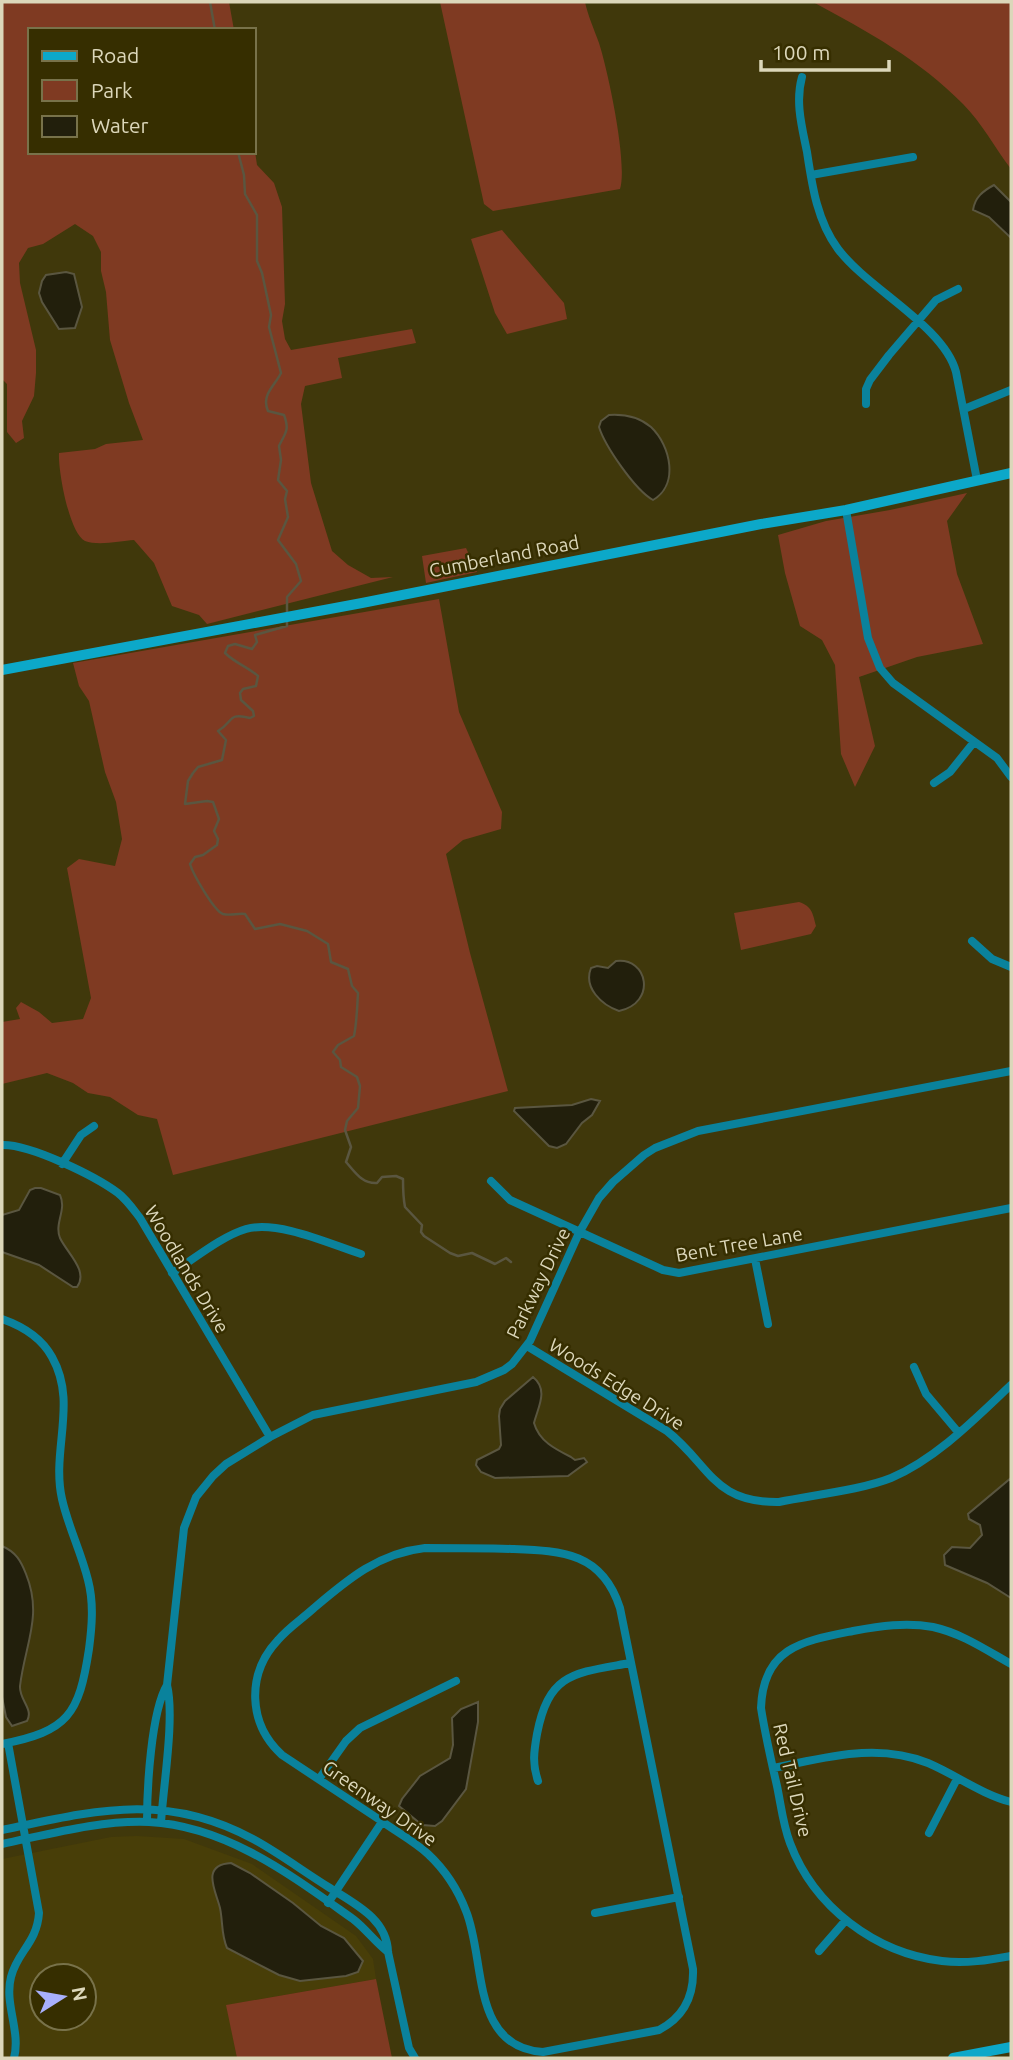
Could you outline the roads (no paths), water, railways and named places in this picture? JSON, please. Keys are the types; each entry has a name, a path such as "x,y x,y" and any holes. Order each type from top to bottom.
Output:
{"main road":[{"name":"Cumberland Road","path":"2,670 846,510 1011,473"},
{"path":"953,2058 1011,2047"}],"street":[{"path":"802,78 798,100 811,176 825,228 838,249 862,274 943,344 950,355 964,409 977,480"},
{"path":"811,176 913,157"},
{"path":"866,404 866,389 870,380 917,321 942,295 958,289"},
{"path":"964,409 1011,390"},
{"path":"846,510 868,638 880,668 893,683 997,758 1011,777"},
{"path":"934,783 950,772 974,742"},
{"path":"972,941 992,959 1011,967"},
{"name":"Parkway Drive","path":"161,1823 168,1734 167,1685 182,1539 187,1517 200,1492 219,1469 297,1422 325,1411 486,1379 512,1364 527,1346 579,1233 599,1198 620,1175 655,1148 698,1131 1011,1071"},
{"path":"62,1164 81,1135 94,1126"},
{"name":"Woodlands Drive","path":"2,1145 27,1148 111,1189 125,1200 140,1218 270,1437"},
{"name":"Bent Tree Lane","path":"491,1181 510,1200 579,1233 671,1272 686,1273 1011,1208"},
{"path":"172,1273 236,1234 256,1227 277,1228 361,1254"},
{"path":"755,1259 768,1324"},
{"path":"2,1319 24,1329 40,1341 49,1351 61,1378 65,1405 60,1489 89,1581 92,1613 85,1676 73,1709 49,1731 35,1737 5,1743 27,1839 39,1913 35,1936 17,1961 11,1977 9,1995 16,2038 13,2058"},
{"name":"Woods Edge Drive","path":"527,1346 667,1431 716,1482 730,1493 750,1500 779,1502 881,1481 926,1460 1011,1385"},
{"path":"914,1367 926,1394 958,1432"},
{"name":"Greenway Drive","path":"413,1549 556,1551 578,1558 598,1571 612,1589 620,1608 630,1663 694,1981 690,1997 680,2014 667,2026 652,2033 550,2052 534,2052 504,2037 493,2022 469,1920 450,1881 428,1854 282,1755 272,1745 264,1733 256,1709 254,1695 257,1673 278,1639 346,1580 371,1564 413,1549"},
{"name":"Red Tail Drive","path":"1011,1664 956,1634 934,1628 899,1624 803,1642 791,1648 772,1666 761,1691 761,1708 786,1830 797,1861 817,1892 846,1920 881,1943 902,1952 924,1958 962,1962 1011,1956"},
{"path":"538,1782 533,1766 534,1748 543,1706 553,1691 560,1683 578,1675 630,1663"},
{"path":"319,1779 346,1741 360,1728 456,1681"},
{"name":"Parkway Drive","path":"147,1822 154,1737 162,1695 167,1685"},
{"path":"773,1768 853,1752 872,1751 915,1758 997,1798 1011,1802"},
{"path":"929,1833 957,1779"},
{"path":"2,1830 108,1809 147,1808 201,1817 252,1838 376,1921 388,1940 388,1952 409,2048 408,2058"},
{"path":"2,1844 97,1825 147,1822 208,1833 247,1850 328,1903 363,1927 388,1952"},
{"path":"328,1903 382,1822"},
{"path":"595,1913 679,1897"},
{"path":"819,1951 846,1920"},
{"path":"409,2048 415,2058"}],"water":[{"path":"994,185 1011,202 1011,238 989,217 973,210 980,195"},
{"path":"66,272 74,274 82,307 75,328 59,329 39,293 46,275"},
{"path":"609,415 626,416 641,421 651,427 663,444 669,475 661,493 653,500 630,478 602,435 599,427 601,421"},
{"path":"616,961 635,966 644,981 639,999 619,1011 606,1005 596,995 589,975 591,968 608,968"},
{"path":"591,1099 600,1101 592,1115 582,1123 566,1144 557,1148 549,1146 514,1111 515,1108 572,1105"},
{"path":"35,1188 60,1195 60,1238 79,1268 80,1281 77,1287 39,1265 2,1252 2,1215 19,1210 30,1190"},
{"path":"533,1377 538,1382 541,1393 534,1423 536,1429 544,1440 554,1447 575,1460 584,1458 587,1462 568,1476 495,1478 481,1472 476,1465 477,1460 499,1449 501,1445 500,1409 505,1401"},
{"path":"1011,1478 1011,1598 987,1583 945,1565 944,1555 952,1547 970,1548 982,1535 980,1525 969,1519 968,1514"},
{"path":"2,1546 14,1554 22,1565 33,1603 31,1630 20,1686 29,1717 27,1721 12,1726 6,1717 2,1697"},
{"path":"478,1702 478,1722 466,1789 442,1821 435,1826 422,1825 399,1806 402,1799 420,1776 450,1758 453,1745 452,1718 461,1709"},
{"path":"231,1863 293,1903 321,1926 344,1938 363,1961 358,1972 346,1976 300,1981 279,1975 227,1948 212,1880 216,1868"}],"waterway":[{"path":"210,2 215,28"},
{"path":"239,154 245,194 257,215 257,261 262,273 271,315 269,327 281,373 269,391 266,405 268,411 284,415 287,425 279,446 281,460 278,480 287,491 285,499 288,517 278,540 296,564 301,581 287,597 287,612"},
{"path":"287,619 287,626 255,635 257,642 252,649 235,644 228,646 225,653 258,676 256,686 243,689 240,693 241,700 253,711 254,716 234,717 218,731 226,740 222,760 198,767 188,781 185,804 213,802 219,819 214,831 218,839 217,845 195,857 190,864 209,899 223,914 245,914 255,929 280,924 307,931 328,944 331,962 348,969 352,986 358,993 354,1036 338,1045 333,1052 340,1060 341,1067 357,1077 360,1086 358,1108 347,1121 345,1130 351,1147 346,1162 367,1182 377,1183 382,1177 396,1176 403,1179 405,1207 422,1225 421,1232 424,1236 450,1253 458,1256 472,1253 495,1264 506,1258 511,1262"}]}
